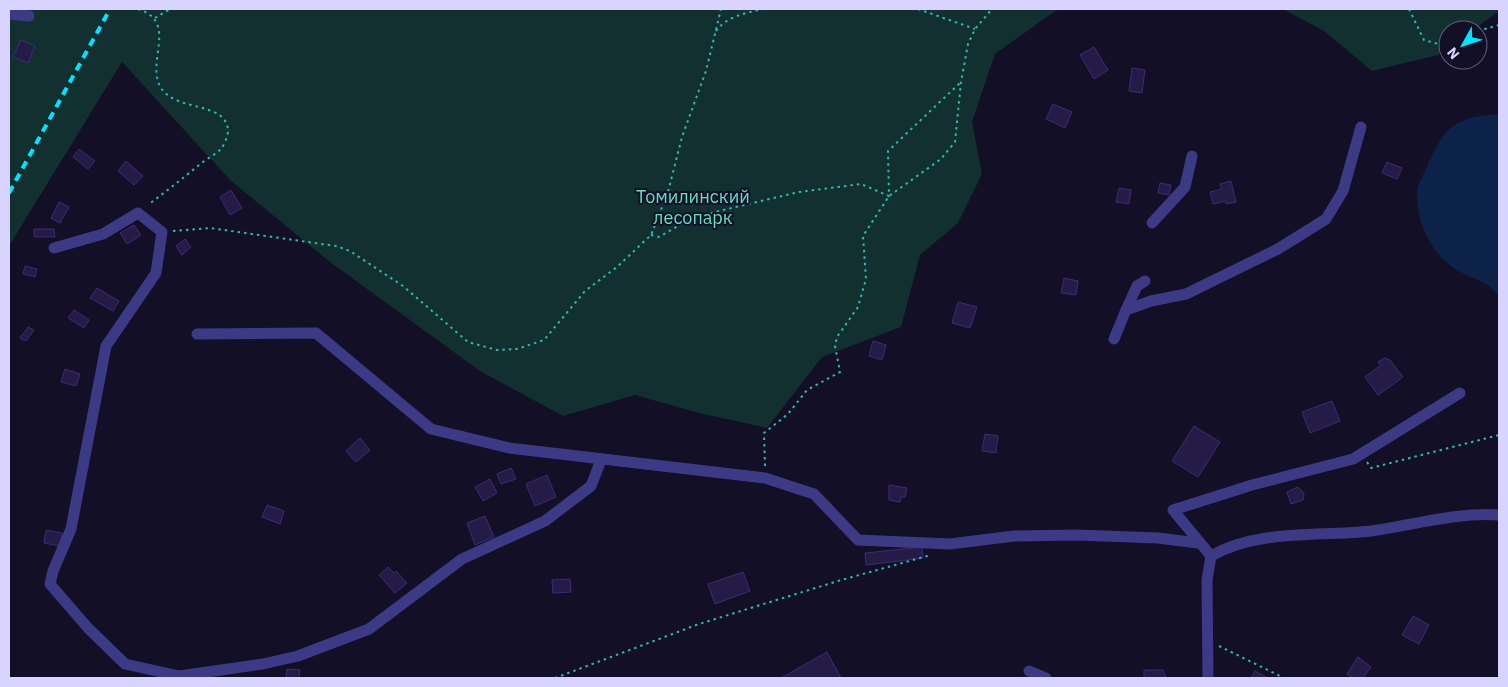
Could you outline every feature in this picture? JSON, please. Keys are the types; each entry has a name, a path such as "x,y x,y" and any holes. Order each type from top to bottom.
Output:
{"street":[{"path":"9,14 29,16"},
{"path":"1126,310 1151,301 1186,294 1278,249 1326,219 1343,191 1361,127"},
{"path":"1152,223 1185,187 1192,156"},
{"path":"54,248 103,234 138,213 162,232 156,273 106,346 71,529 53,571 50,584 88,628 125,664 179,677 264,664 298,656 369,629 462,559 545,521 591,486 601,460"},
{"path":"1114,339 1137,286 1145,281"},
{"path":"197,334 316,333 431,429 509,448 765,478 814,494 858,540 950,544 1014,536 1077,535 1158,538 1198,542"},
{"path":"1211,556 1173,510 1252,486 1353,459 1460,393"},
{"path":"1211,556 1228,546 1244,542 1341,535 1401,527 1473,513 1499,515"},
{"path":"1208,678 1207,580 1211,556"},
{"path":"1029,671 1046,678"}],"path":[{"path":"138,9 150,13 155,18 159,49 156,74 161,88 168,96 179,102 218,113 225,121 228,132 222,148 138,213"},
{"path":"155,18 170,9"},
{"path":"162,232 210,228 336,246 350,251 403,286 468,342 497,350 517,349 544,340 584,292 617,267 651,235 668,192 682,137 706,71 721,9"},
{"path":"716,32 722,24 740,15 763,9"},
{"path":"918,9 975,28"},
{"path":"765,478 764,433 788,414 807,390 840,372 835,346 837,337 858,307 866,279 863,236 889,196 941,159 955,142 960,82 968,44 975,28 992,9"},
{"path":"1409,9 1424,40 1438,44"},
{"path":"889,196 888,151 960,82"},
{"path":"651,235 659,237 683,223 715,212 799,192 861,184 889,196"},
{"path":"1361,454 1371,468 1499,435"},
{"path":"555,678 699,624 838,581 928,557 950,544"},
{"path":"1207,640 1284,678"}],"green space":[{"name":"Томилинский лесопарк","path":"9,9 1058,9 995,54 972,122 982,174 958,223 920,255 901,327 822,357 767,428 699,413 635,395 563,416 480,371 330,262 230,180 122,62 9,246"},
{"path":"1283,9 1499,9 1487,20 1438,20 1438,55 1372,71 1324,31"}],"water":[{"path":"1499,114 1499,296 1489,286 1463,274 1447,263 1431,245 1421,222 1417,198 1418,186 1438,143 1445,134 1453,126 1464,120"}],"building":[{"path":"21,40 35,46 28,63 13,57"},
{"path":"1094,47 1108,70 1094,79 1080,55"},
{"path":"1132,68 1145,70 1142,93 1129,91"},
{"path":"1053,104 1072,112 1065,128 1046,119"},
{"path":"79,149 95,161 88,169 73,157"},
{"path":"126,161 143,176 134,185 118,171"},
{"path":"1387,162 1402,168 1397,179 1382,173"},
{"path":"1231,181 1236,202 1226,204 1226,201 1213,204 1210,192 1222,189 1220,184"},
{"path":"1160,183 1171,185 1169,195 1158,193"},
{"path":"1119,188 1131,190 1129,204 1116,202"},
{"path":"231,190 242,208 230,215 220,197"},
{"path":"59,202 69,207 60,223 51,218"},
{"path":"134,225 141,235 127,244 120,233"},
{"path":"34,229 54,229 55,237 34,237"},
{"path":"185,239 191,247 182,255 176,246"},
{"path":"25,266 37,269 35,277 23,274"},
{"path":"1064,278 1078,281 1076,295 1061,293"},
{"path":"97,288 119,301 113,311 90,298"},
{"path":"958,302 977,307 970,328 952,323"},
{"path":"74,310 89,320 84,328 68,318"},
{"path":"28,327 34,330 26,341 20,338"},
{"path":"873,341 886,345 882,360 869,356"},
{"path":"1384,358 1390,360 1403,377 1378,395 1365,377 1381,365 1378,362"},
{"path":"65,369 80,374 76,386 61,382"},
{"path":"1332,401 1340,421 1310,433 1302,412"},
{"path":"1194,426 1220,442 1198,477 1172,461"},
{"path":"985,434 998,436 996,453 982,451"},
{"path":"360,438 370,450 356,462 346,451"},
{"path":"511,468 516,479 501,484 497,474"},
{"path":"547,475 556,497 535,506 526,484"},
{"path":"490,479 497,493 483,501 475,487"},
{"path":"889,485 907,488 905,497 901,497 900,502 889,500"},
{"path":"1298,487 1304,493 1303,500 1291,504 1287,492"},
{"path":"267,505 284,511 280,524 262,517"},
{"path":"485,516 494,537 475,545 467,523"},
{"path":"46,530 62,533 60,546 44,543"},
{"path":"922,547 923,558 866,565 865,553"},
{"path":"388,567 394,573 396,571 407,583 395,593 379,575"},
{"path":"743,572 750,591 715,604 708,584"},
{"path":"570,579 571,592 553,593 552,580"},
{"path":"1413,616 1429,625 1419,644 1402,635"},
{"path":"827,652 841,678 781,678"},
{"path":"1358,657 1371,667 1363,678 1353,678 1347,674"},
{"path":"287,669 300,670 299,678 286,678"},
{"path":"1144,670 1163,670 1166,678 1144,678"},
{"path":"1255,671 1266,677 1266,678 1251,678"}],"railway":[{"path":"9,193 110,9"}]}
